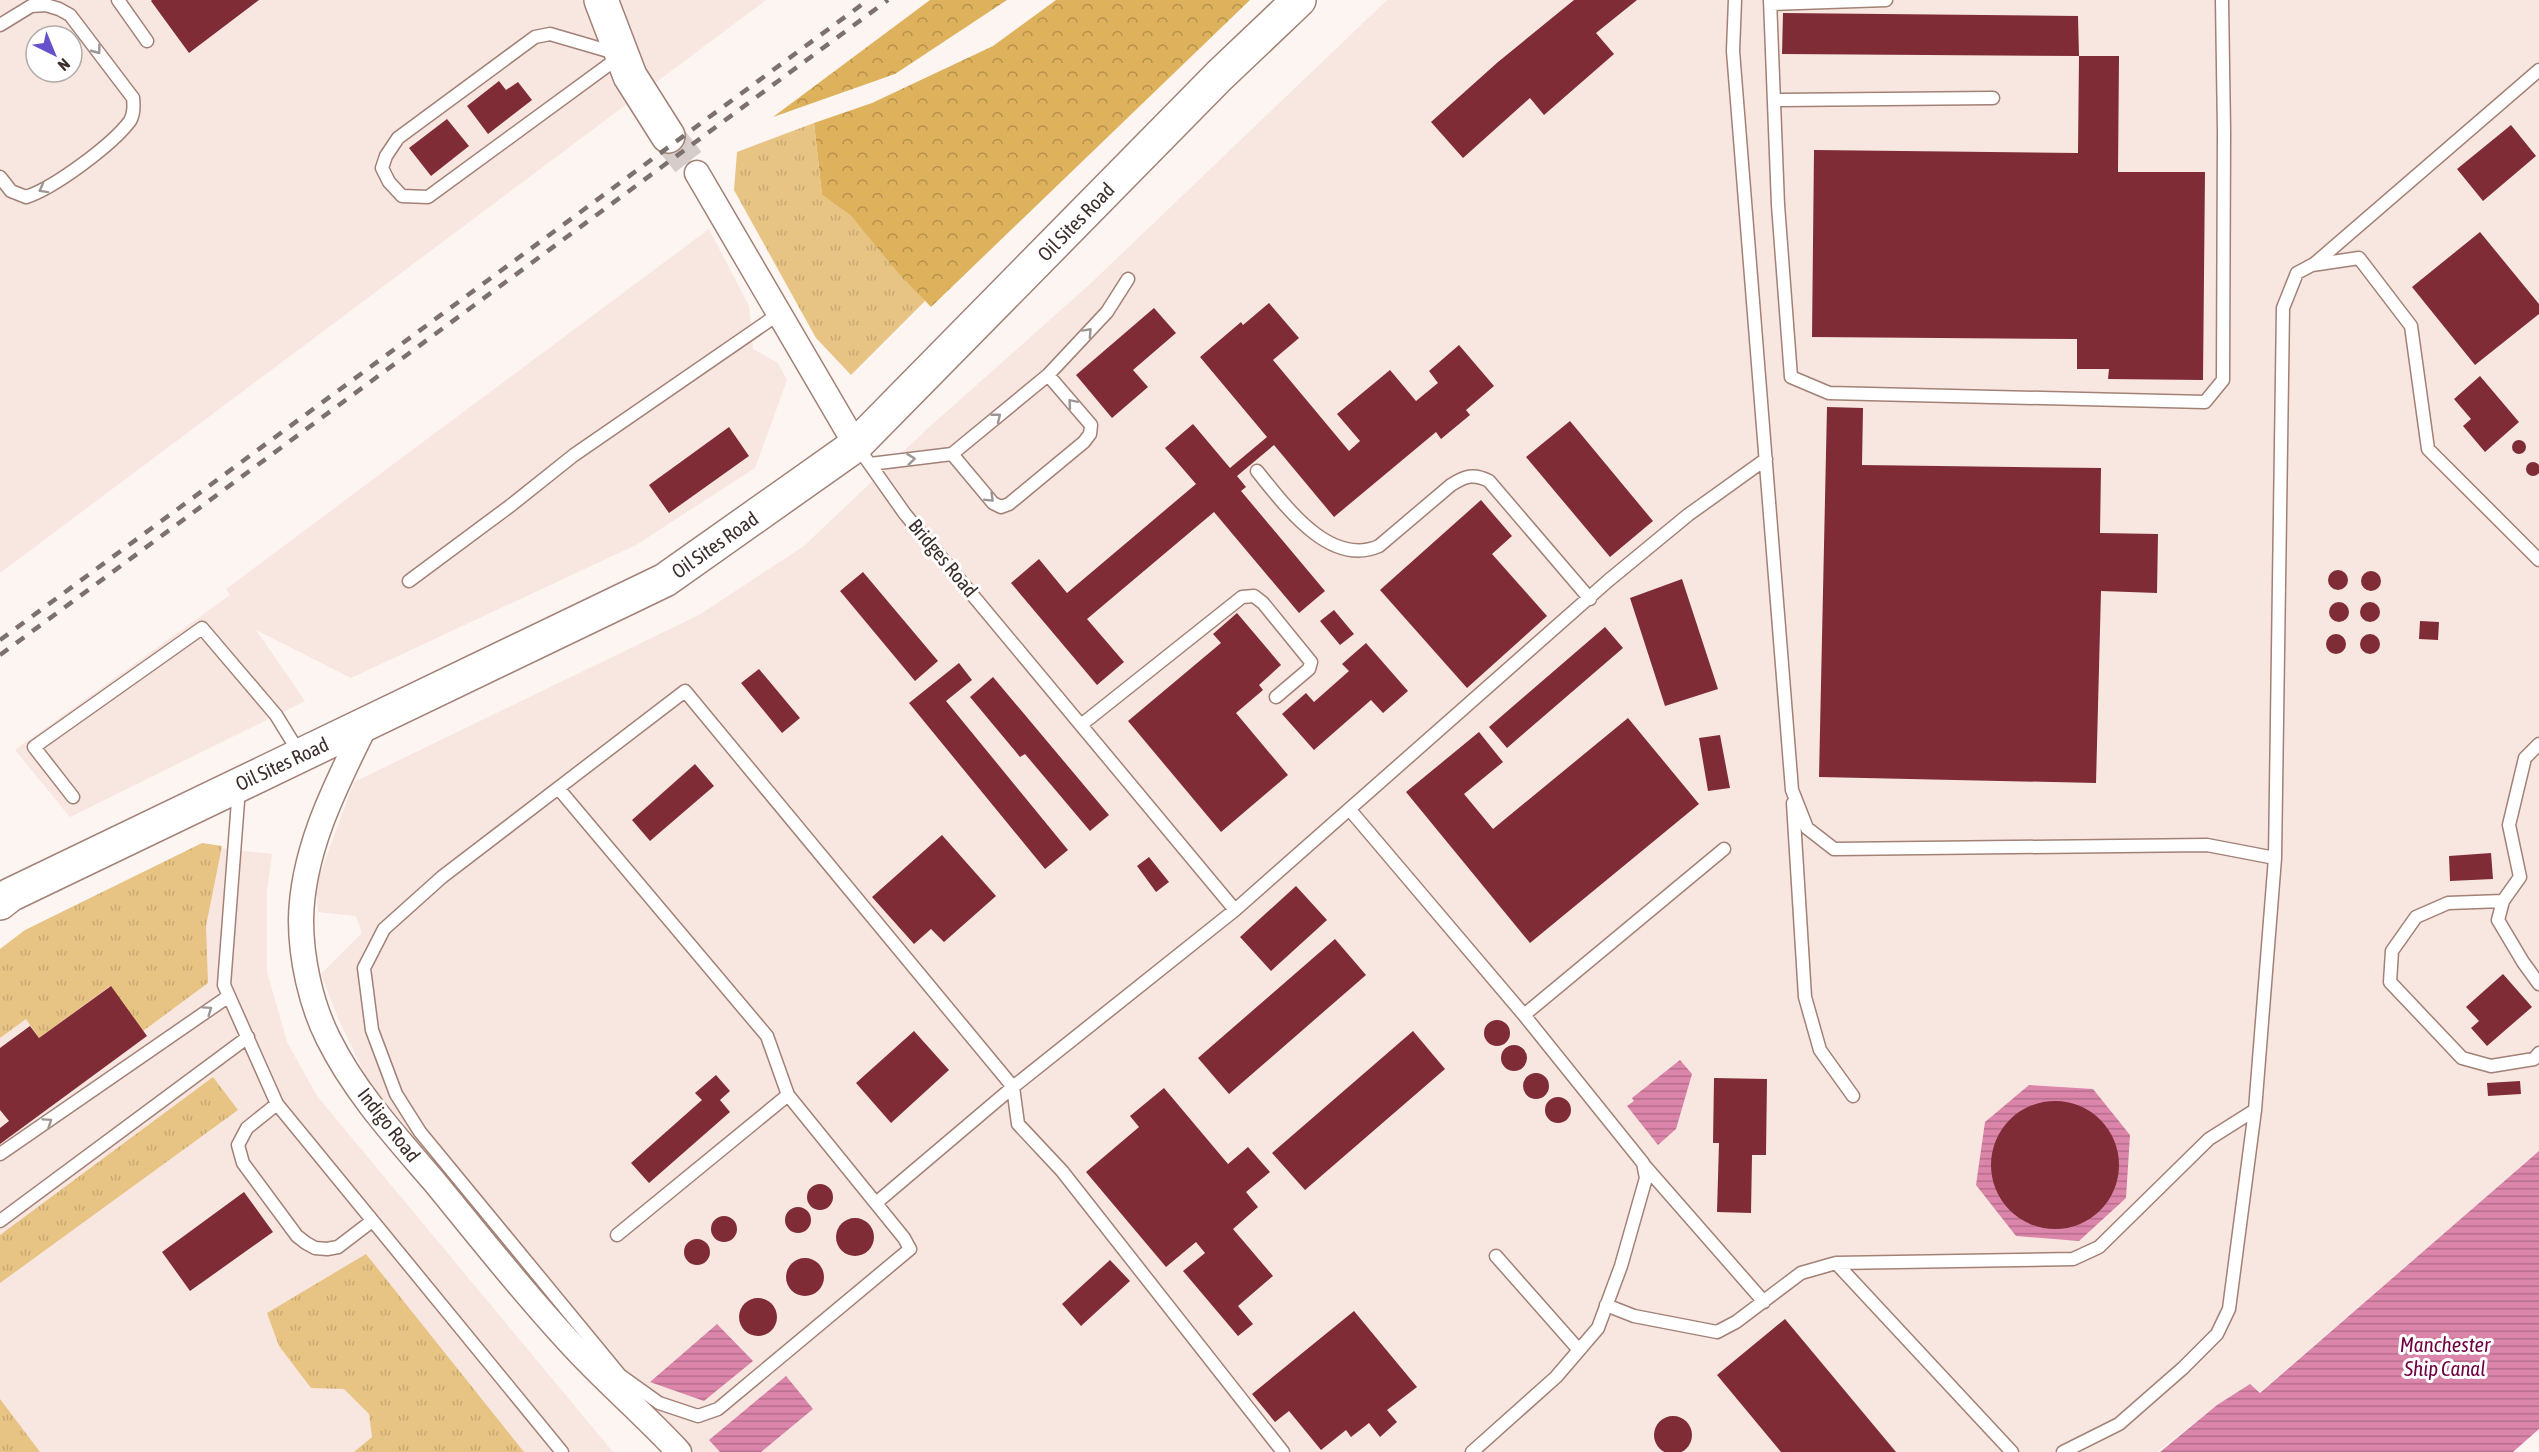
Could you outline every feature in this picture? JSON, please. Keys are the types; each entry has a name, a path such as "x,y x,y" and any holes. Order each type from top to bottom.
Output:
{"street":[{"path":"601,0 630,76 668,136"},
{"name":"Oil Sites Road","path":"0,903 10,895 665,580 863,454 1219,76 1299,0"},
{"name":"Bridges Road","path":"698,173 863,454"},
{"name":"Indigo Road","path":"366,724 338,781 305,873 301,921 304,952 310,986 327,1038 369,1104 526,1292 572,1346 679,1452"}],"lane":[{"path":"118,0 147,41"},
{"path":"1736,0 1733,51 1792,790 1805,997 1820,1050 1853,1096"},
{"path":"1886,0 1770,2 1778,205 1791,377 1829,393 2205,402 2223,380 2222,0"},
{"path":"0,25 31,6 46,5 70,15 133,98 134,109 131,119 111,141 42,191 26,197 11,191 0,177"},
{"path":"550,34 622,55 428,197 402,196 389,182 382,168 386,156 398,138 535,37 550,34"},
{"path":"2063,1452 2119,1424 2183,1368 2217,1334 2229,1309 2255,1110 2275,858 2283,308 2297,273 2312,265 2539,70"},
{"path":"1774,100 1993,98"},
{"path":"2312,265 2359,258 2405,317 2411,326 2428,449 2539,560"},
{"path":"863,454 952,454 1048,375 1107,312 1128,279"},
{"path":"409,581 574,455 780,314"},
{"path":"952,454 993,503 1001,507 1017,497 1084,442 1090,434 1091,425 1048,375"},
{"name":"Bridges Road","path":"863,454 905,514 1235,910"},
{"path":"876,1203 1012,1087 1235,910 1688,515 1766,459"},
{"path":"1257,471 1296,518 1310,531 1354,551 1367,551 1379,546 1451,485 1464,477 1477,475 1489,481 1590,599"},
{"path":"1081,725 1242,597 1254,596 1263,603 1311,662 1309,669 1276,697"},
{"path":"73,797 34,747 202,628 276,716 300,755"},
{"path":"558,788 767,1036 788,1095 904,1238 910,1249 718,1408 698,1416 659,1403 620,1375 420,1132 396,1094 372,1030 364,968 384,929 442,877 558,788 685,691 1012,1087 1018,1124 1062,1171 1283,1452"},
{"path":"2539,744 2525,758 2509,825 2520,877 2503,901 2498,920 2539,984"},
{"path":"239,784 224,985 277,1104 562,1452"},
{"path":"1792,790 1807,828 1833,849 2207,845 2275,858"},
{"path":"1350,810 1524,1015 1643,1163 1764,1302"},
{"path":"1524,1015 1724,849"},
{"path":"2503,901 2448,903 2416,917 2392,951 2390,982 2462,1058 2491,1066 2534,1059 2539,1053"},
{"path":"0,1154 229,996"},
{"path":"0,1220 248,1037"},
{"path":"617,1235 788,1095"},
{"path":"277,1104 247,1128 238,1145 243,1163 297,1236 315,1248 327,1250 338,1246 372,1221"},
{"path":"1606,1305 1634,1316 1717,1332 1736,1322 1801,1273 1836,1263 2073,1259 2099,1247 2208,1139 2255,1110"},
{"path":"1472,1452 1556,1377 1598,1328 1621,1266 1647,1178 1643,1163"},
{"path":"1496,1256 1579,1350"},
{"path":"1836,1263 2012,1452"}],"shaded area":[{"path":"0,0 766,0 0,573"},
{"path":"1387,0 2539,0 2539,1151 2259,1393 2250,1384 2217,1405 2157,1452 694,1452 565,1321 369,1083 338,1018 321,974 362,933 356,916 318,912 316,885 354,782 699,615 804,546 926,430 1089,285"},
{"path":"709,229 749,306 753,349 778,363 787,380 755,468 636,545 351,678 256,630 305,701 70,817 15,750 230,595 226,589"},
{"path":"203,846 272,854 267,891 267,972 287,1042 317,1096 613,1452 0,1452 0,952"}],"green space":[{"path":"930,0 1007,0 895,74 773,117"},
{"path":"1056,0 1250,0 931,307 900,275 851,216 822,195 814,123 872,103 993,46"},
{"path":"814,123 822,195 851,216 925,301 851,375 816,338 734,190 737,152"},
{"path":"202,843 222,846 206,926 208,983 143,1031 110,986 39,1038 26,1019 0,1038 0,949 25,930"},
{"path":"213,1077 238,1110 0,1283 0,1235"},
{"path":"366,1254 524,1452 354,1452 372,1437 369,1414 344,1389 311,1388 279,1346 267,1313"},
{"path":"0,1399 40,1452 0,1452"}],"water":[{"path":"1680,1060 1692,1074 1676,1129 1658,1145 1627,1106 1634,1101 1632,1098"},
{"path":"2029,1085 2093,1089 2130,1135 2126,1198 2079,1241 2016,1236 1976,1185 1985,1122"},
{"name":"Manchester Ship Canal","path":"2539,1151 2539,1429 2513,1452 2160,1452 2217,1405 2250,1384 2260,1393"},
{"path":"717,1324 753,1361 704,1401 650,1382"},
{"path":"786,1376 813,1409 761,1452 720,1452 709,1440"}],"building":[{"path":"152,0 259,0 189,53"},
{"path":"1574,0 1637,0 1596,33 1614,54 1544,115 1530,98 1463,158 1431,122 1498,62"},
{"path":"1783,13 2078,16 2079,56 1782,54"},
{"path":"2079,56 2119,56 2118,172 2205,172 2203,380 2108,379 2109,369 2077,369 2077,339 1812,337 1814,150 2078,153"},
{"path":"499,81 506,90 518,82 532,100 488,134 467,106"},
{"path":"447,119 469,146 431,176 409,148"},
{"path":"2511,125 2536,156 2483,201 2457,169"},
{"path":"2480,232 2539,304 2539,314 2475,365 2412,287"},
{"path":"1269,303 1299,338 1273,360 1349,451 1360,441 1337,414 1390,370 1416,401 1438,383 1429,371 1459,345 1494,386 1466,410 1470,415 1441,439 1436,432 1334,517 1274,445 1237,476 1246,487 1241,491 1325,591 1299,613 1214,512 1087,619 1124,662 1097,685 1011,583 1039,559 1067,593 1196,484 1165,448 1193,424 1230,468 1267,437 1200,357 1241,322 1243,325"},
{"path":"1154,308 1176,333 1133,370 1148,387 1112,418 1076,375"},
{"path":"2480,376 2519,422 2485,452 2463,426 2471,419 2454,399"},
{"path":"1827,407 1863,408 1862,465 2101,468 2100,533 2158,534 2157,593 2101,591 2096,783 1819,777"},
{"path":"1570,421 1653,521 1610,557 1526,457"},
{"path":"729,427 749,456 669,513 649,485"},
{"path":"2519,440 2524,442 2526,447 2524,452 2519,454 2514,452 2512,447 2514,442"},
{"path":"2533,462 2538,464 2540,469 2538,474 2533,476 2528,474 2526,469 2528,464"},
{"path":"1481,500 1512,536 1492,554 1547,616 1467,688 1380,590"},
{"path":"2338,570 2345,573 2348,580 2345,587 2338,590 2331,587 2328,580 2331,573"},
{"path":"2371,571 2378,574 2381,581 2378,588 2371,591 2364,588 2361,581 2364,574"},
{"path":"863,572 938,661 915,681 840,591"},
{"path":"1682,579 1718,689 1665,706 1630,598"},
{"path":"2339,602 2346,605 2349,612 2346,619 2339,622 2332,619 2329,612 2332,605"},
{"path":"2370,602 2377,605 2380,612 2377,619 2370,622 2363,619 2360,612 2363,605"},
{"path":"1334,610 1354,634 1340,645 1320,621"},
{"path":"1237,613 1281,665 1259,685 1263,690 1236,713 1288,775 1221,832 1128,721 1221,643 1213,634"},
{"path":"2420,621 2439,622 2438,640 2419,639"},
{"path":"1605,627 1623,648 1507,748 1489,727"},
{"path":"2336,634 2343,637 2346,644 2343,651 2336,654 2329,651 2326,644 2329,637"},
{"path":"2370,634 2377,637 2380,644 2377,651 2370,654 2363,651 2360,644 2363,637"},
{"path":"1366,643 1408,691 1383,713 1371,700 1314,750 1282,714 1306,693 1314,702 1349,671 1342,664"},
{"path":"959,663 972,680 946,701 1068,850 1045,869 909,703"},
{"path":"759,669 800,718 782,733 741,683"},
{"path":"993,677 1109,815 1090,831 1025,754 1020,757 970,697"},
{"path":"1628,718 1699,804 1530,943 1406,792 1479,732 1503,762 1464,794 1493,829"},
{"path":"1720,735 1730,788 1708,791 1699,738"},
{"path":"695,764 714,786 650,841 632,820"},
{"path":"942,835 996,896 944,942 931,929 914,944 872,897"},
{"path":"2491,853 2493,879 2450,881 2449,856"},
{"path":"1149,857 1169,882 1156,892 1137,866"},
{"path":"1296,886 1327,920 1271,971 1240,937"},
{"path":"1335,939 1366,975 1229,1094 1198,1058"},
{"path":"2503,974 2532,1007 2487,1046 2471,1028 2479,1021 2466,1007"},
{"path":"111,986 147,1036 0,1144 0,1128 9,1121 0,1110 0,1048 30,1026 39,1038"},
{"path":"1497,1020 1506,1024 1510,1033 1506,1042 1497,1046 1488,1042 1484,1033 1488,1024"},
{"path":"914,1031 949,1070 891,1123 856,1083"},
{"path":"1413,1031 1445,1069 1305,1190 1272,1153"},
{"path":"1514,1045 1523,1049 1527,1058 1523,1067 1514,1071 1505,1067 1501,1058 1505,1049"},
{"path":"1536,1073 1545,1077 1549,1086 1545,1095 1536,1099 1527,1095 1523,1086 1527,1077"},
{"path":"716,1075 730,1091 720,1100 730,1112 649,1183 631,1163 702,1100 695,1093"},
{"path":"1714,1078 1767,1079 1766,1155 1752,1155 1751,1213 1717,1212 1719,1143 1713,1143"},
{"path":"2520,1081 2521,1094 2488,1096 2487,1083"},
{"path":"1164,1088 1228,1164 1248,1147 1270,1172 1246,1192 1258,1207 1233,1229 1273,1276 1238,1306 1253,1324 1238,1336 1183,1271 1205,1253 1196,1242 1166,1267 1086,1172 1139,1127 1130,1116"},
{"path":"1558,1097 1567,1101 1571,1110 1567,1119 1558,1123 1549,1119 1545,1110 1549,1101"},
{"path":"2055,1101 2079,1106 2100,1120 2114,1141 2119,1165 2114,1189 2100,1210 2079,1224 2055,1229 2031,1224 2010,1210 1996,1189 1991,1165 1996,1141 2010,1120 2031,1106"},
{"path":"820,1184 829,1188 833,1197 829,1206 820,1210 811,1206 807,1197 811,1188"},
{"path":"244,1192 273,1232 190,1291 162,1252"},
{"path":"798,1207 807,1211 811,1220 807,1229 798,1233 789,1229 785,1220 789,1211"},
{"path":"724,1216 733,1220 737,1229 733,1238 724,1242 715,1238 711,1229 715,1220"},
{"path":"855,1218 869,1223 874,1237 869,1251 855,1256 841,1251 836,1237 841,1223"},
{"path":"697,1239 706,1243 710,1252 706,1261 697,1265 688,1261 684,1252 688,1243"},
{"path":"805,1258 819,1263 824,1277 819,1291 805,1296 791,1291 786,1277 791,1263"},
{"path":"1110,1260 1130,1281 1081,1326 1062,1304"},
{"path":"758,1298 772,1303 777,1317 772,1331 758,1336 744,1331 739,1317 744,1303"},
{"path":"1354,1311 1417,1387 1387,1410 1397,1422 1380,1437 1369,1423 1351,1437 1346,1430 1321,1450 1289,1411 1275,1422 1252,1394"},
{"path":"1785,1319 1896,1452 1781,1452 1717,1375"},
{"path":"1673,1416 1686,1422 1692,1435 1686,1448 1673,1454 1660,1448 1654,1435 1660,1422"}],"tunnel":[{"path":"668,136 697,173"}],"railway":[{"path":"0,640 868,0"},
{"path":"0,655 888,0"}]}
